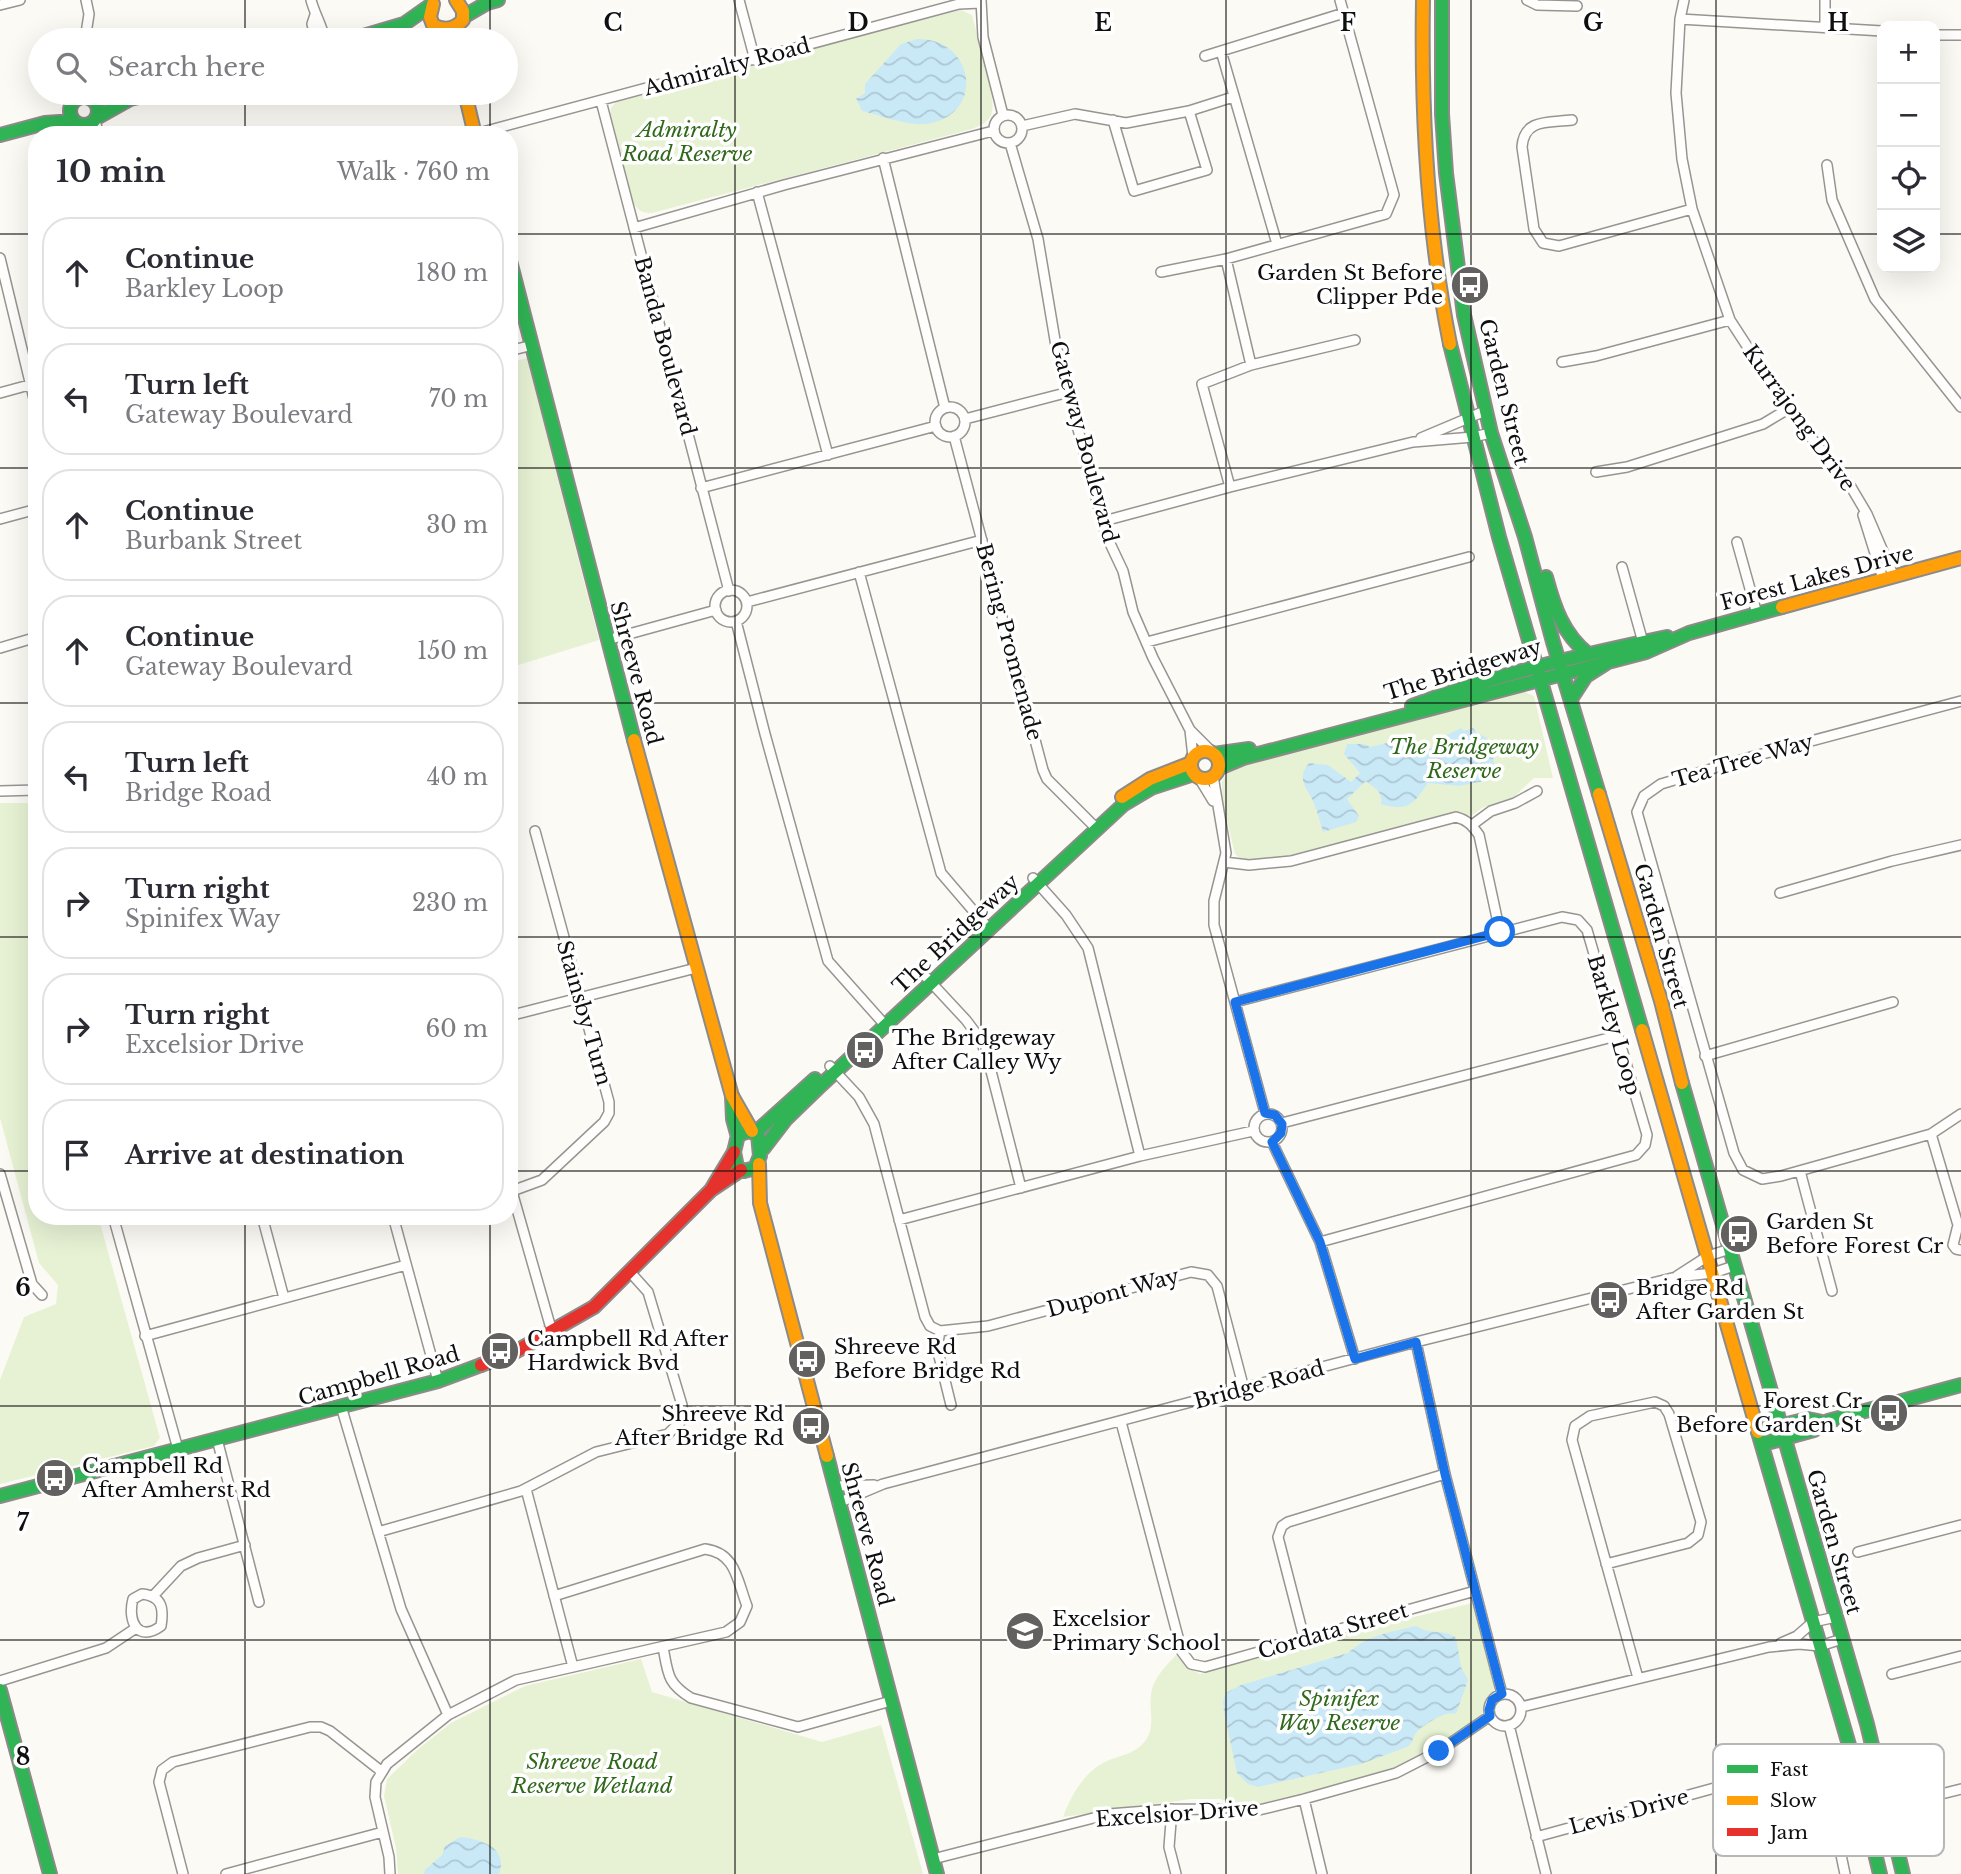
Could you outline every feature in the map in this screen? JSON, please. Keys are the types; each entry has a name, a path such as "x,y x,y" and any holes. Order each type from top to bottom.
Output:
{"street":[{"path":"0,5 20,0"},
{"path":"86,0 89,14 87,28"},
{"path":"311,0 314,28"},
{"path":"1161,272 1226,259 1386,214 1394,195 1340,0"},
{"name":"Garden Street","path":"1423,0 1424,156 1431,227 1455,366 1496,527 1849,1744"},
{"name":"Garden Street","path":"1442,0 1442,114 1446,173 1464,315 1485,411 1525,537 1559,661 1661,1001 1677,1068 1872,1744"},
{"path":"1527,0 1537,5 1577,6"},
{"name":"Kurrajong Drive","path":"1685,0 1681,19 1676,93 1682,159 1692,209 1730,320 1788,409 1851,487 1872,524 1888,578"},
{"path":"1825,0 1825,26"},
{"path":"457,1 493,2"},
{"path":"457,1 462,6 459,28"},
{"path":"741,1 755,60"},
{"path":"980,1 983,37 1003,115"},
{"name":"Admiralty Road","path":"506,126 959,4 980,1"},
{"path":"393,28 420,16 434,2"},
{"path":"434,2 429,15 438,28"},
{"path":"459,28 493,2"},
{"path":"1205,56 1343,13"},
{"path":"314,15 322,28"},
{"path":"1681,19 1877,30"},
{"path":"407,24 423,28"},
{"path":"1940,35 1961,35"},
{"path":"1221,51 1277,244"},
{"path":"1022,126 1075,114 1126,123 1189,111 1233,97"},
{"name":"Banda Boulevard","path":"601,101 729,591"},
{"path":"81,108 88,125 120,105"},
{"path":"468,105 473,126"},
{"path":"34,126 81,108 98,106 97,126"},
{"path":"1113,120 1134,191 1207,170 1189,111"},
{"path":"1011,114 1022,126 1021,135 1010,143 1003,143 996,138 993,131 994,123 1003,115 1011,114"},
{"path":"1572,120 1537,124 1528,128 1522,136 1534,229 1543,243 1559,246 1692,209"},
{"path":"0,135 28,128"},
{"path":"634,228 757,192 993,131"},
{"name":"Gateway Boulevard","path":"1010,143 1038,239 1056,346 1106,535 1123,571 1133,612 1147,642 1190,730 1212,752"},
{"path":"883,158 945,408"},
{"path":"1827,165 1832,200 1875,299 1961,407"},
{"path":"757,192 828,455"},
{"path":"1226,259 1251,365"},
{"path":"1,262 28,381"},
{"name":"Shreeve Road","path":"518,290 607,640 732,1096 733,1119 738,1137 734,1160 760,1203"},
{"path":"1562,362 1596,356 1730,320"},
{"path":"1230,487 1202,384 1251,365 1354,340"},
{"path":"518,349 533,345"},
{"path":"0,393 28,385"},
{"path":"965,419 1069,393"},
{"path":"945,408 958,409 965,419 963,430 954,436 941,433 936,426 937,415 945,408"},
{"path":"1596,472 1627,467 1763,424 1788,409"},
{"path":"1413,442 1468,416 1485,411"},
{"path":"701,488 936,426"},
{"path":"1104,522 1230,487 1413,442 1491,433"},
{"name":"Bering Promenade","path":"954,436 1043,770 1047,779 1094,827"},
{"path":"0,519 28,511"},
{"path":"1525,537 1539,553 1561,626 1571,642 1588,654"},
{"path":"747,602 982,540"},
{"path":"1737,542 1757,614"},
{"path":"1147,642 1469,557"},
{"name":"Forest Lakes Drive","path":"1559,661 1644,646 1961,558"},
{"path":"1622,567 1644,646"},
{"path":"859,572 941,873 986,926"},
{"path":"729,591 740,593 747,602 746,612 736,621 724,620 716,610 718,597 729,591"},
{"path":"607,640 716,610"},
{"path":"736,621 828,961 883,1022"},
{"path":"0,648 28,640"},
{"name":"Forest Lakes Drive","path":"1564,674 1608,662 1644,646"},
{"name":"The Bridgeway","path":"1194,768 1201,751 1249,749 1407,708 1451,691 1559,661"},
{"path":"1571,699 1586,676 1608,662"},
{"name":"The Bridgeway","path":"763,1149 786,1119 833,1069 1094,827 1133,798 1194,768 1216,772 1243,758 1564,674"},
{"name":"Tea Tree Way","path":"1961,701 1661,784 1644,796 1637,812 1705,1056 1734,1153 1743,1170 1762,1179 1800,1171 1931,1134 1961,1114"},
{"name":"Gateway Boulevard","path":"1190,730 1194,768 1217,808"},
{"path":"1212,752 1219,760 1216,772"},
{"name":"Gateway Boulevard","path":"1216,772 1217,808 1224,838 1224,862 1214,901 1214,925 1265,1113"},
{"path":"0,791 28,790"},
{"path":"1472,825 1491,811 1515,803 1537,791"},
{"path":"1224,862 1249,865 1291,860 1456,817 1464,819 1479,835 1500,932"},
{"name":"Stainsby Turn","path":"518,1185 542,1180 604,1122 609,1113 609,1102 535,831"},
{"path":"1780,893 1892,861 1961,845"},
{"path":"1035,881 1066,915 1088,948 1140,1156"},
{"name":"Barkley Loop","path":"1235,1002 1562,917 1578,920 1587,930 1647,1135 1646,1145 1636,1155 1320,1242"},
{"path":"518,1014 696,968"},
{"path":"929,980 981,1040 1021,1188"},
{"path":"1705,1056 1893,1002"},
{"path":"1282,1124 1616,1035"},
{"path":"833,1069 859,1097 874,1124 925,1317 930,1325 940,1331 937,1348 950,1405"},
{"name":"The Bridgeway","path":"754,1132 833,1069"},
{"name":"Shreeve Road","path":"732,1096 761,1139 763,1149 759,1164 760,1203 937,1874"},
{"path":"1265,1113 1275,1115 1282,1124 1281,1133 1272,1142 1262,1141 1254,1131 1255,1121 1265,1113"},
{"path":"899,1220 1140,1156 1254,1131"},
{"path":"738,1137 743,1132 754,1132"},
{"path":"1931,1134 1959,1226 1953,1245 1961,1250"},
{"path":"1272,1142 1320,1242 1355,1359"},
{"name":"Campbell Road","path":"1,1497 438,1381 515,1352 594,1307 711,1190 734,1152"},
{"path":"743,1171 751,1171 759,1164"},
{"name":"Campbell Road","path":"711,1190 743,1171"},
{"path":"1800,1171 1832,1291"},
{"path":"0,1174 32,1284 42,1295"},
{"path":"518,1211 552,1332"},
{"path":"115,1225 178,1449"},
{"path":"264,1225 284,1298"},
{"path":"396,1225 438,1381"},
{"name":"Bridge Road","path":"1676,1277 1708,1256 1730,1249"},
{"path":"145,1336 407,1265"},
{"name":"Bridge Road","path":"838,1503 883,1484 1416,1342 1676,1277 1713,1273 1734,1266"},
{"path":"378,1532 526,1489 596,1452 668,1434 680,1422 682,1405 648,1292 630,1272"},
{"name":"Dupont Way","path":"940,1331 988,1326 1191,1272 1208,1275 1217,1286 1244,1389"},
{"path":"1416,1342 1445,1474 1502,1694"},
{"path":"1763,1444 1808,1419 1822,1422 1961,1385"},
{"path":"1606,1564 1688,1543 1698,1535 1700,1522 1669,1414 1664,1406 1655,1402 1590,1416 1575,1426 1572,1440 1606,1564 1638,1678"},
{"path":"341,1406 401,1609 448,1715"},
{"name":"Cordata Street","path":"1121,1422 1182,1652 1191,1664 1205,1667 1475,1591"},
{"path":"1759,1431 1783,1432"},
{"path":"217,1439 259,1602"},
{"path":"1304,1638 1278,1537 1282,1526 1445,1474"},
{"name":"Bridge Road","path":"834,1486 883,1484"},
{"path":"526,1489 573,1667"},
{"path":"1858,1552 1961,1525"},
{"path":"154,1595 181,1566 198,1558 245,1545"},
{"path":"390,1874 389,1857 374,1797 376,1782 381,1771 413,1741 448,1715 516,1680 726,1632 740,1622 747,1606 730,1561 720,1551 705,1549 554,1596"},
{"path":"142,1594 154,1595 159,1600 163,1617 161,1626 149,1633 136,1628 131,1617 133,1599 142,1594"},
{"path":"1769,1647 1797,1636 1813,1622 1836,1616"},
{"path":"0,1681 106,1648 136,1628"},
{"path":"1521,1707 1769,1647 1799,1644 1820,1646 1842,1639"},
{"path":"663,1647 668,1672 675,1688 691,1698 799,1727 891,1701"},
{"path":"1892,1674 1961,1656"},
{"path":"0,1690 50,1874"},
{"path":"1502,1694 1513,1696 1521,1707 1519,1718 1509,1725 1498,1725 1490,1716 1492,1700 1502,1694"},
{"name":"Excelsior Drive","path":"933,1859 1109,1814 1172,1809 1259,1810 1304,1799 1396,1773 1439,1751 1490,1716"},
{"path":"1509,1725 1546,1874"},
{"path":"183,1874 159,1782 162,1770 173,1762 310,1727 321,1727 381,1771"},
{"name":"Levis Drive","path":"1536,1837 1713,1788"},
{"path":"1944,1792 1961,1788"},
{"path":"1304,1799 1322,1874"},
{"path":"1172,1809 1168,1847 1175,1874"},
{"path":"226,1874 383,1832"},
{"name":"Levis Drive","path":"1841,1856 1845,1874"},
{"name":"Garden Street","path":"1876,1856 1880,1874"},
{"name":"Garden Street","path":"1899,1856 1903,1874"}],"green space":[{"name":"Admiralty Road Reserve","path":"961,10 972,15 991,93 992,112 981,125 652,213 641,211 633,202 610,115 611,108 620,97"},
{"path":"527,358 599,640 518,665 518,360"},
{"name":"The Bridgeway Reserve","path":"1522,691 1534,696 1553,778 1534,778 1514,797 1482,808 1471,816 1455,813 1271,860 1241,859 1235,854 1222,800 1222,782 1229,768"},
{"path":"0,803 28,803 28,1222 0,1118"},
{"path":"29,1225 101,1225 160,1438 154,1446 0,1484 0,1380 24,1317 56,1304 58,1285 39,1263"},
{"name":"Spinifex Way Reserve","path":"1477,1602 1497,1683 1478,1722 1431,1752 1395,1770 1354,1783 1254,1807 1221,1799 1191,1799 1063,1817 1074,1793 1097,1766 1134,1751 1147,1738 1151,1728 1154,1684 1176,1655 1200,1674 1338,1635"},
{"name":"Shreeve Road Reserve Wetland","path":"641,1659 652,1692 822,1742 881,1725 923,1874 398,1874 396,1848 384,1796 387,1779 417,1750 451,1723 525,1686"}],"water":[{"path":"917,39 936,42 951,50 961,62 966,76 966,91 960,105 949,116 924,124 906,123 862,111 856,99 865,93 865,84 901,44"},
{"path":"1461,728 1464,731 1473,728 1487,738 1491,745 1494,764 1484,781 1459,786 1428,783 1409,805 1398,807 1381,804 1379,793 1366,781 1347,799 1359,816 1356,822 1323,832 1303,781 1303,773 1309,763 1328,765 1351,782 1360,773 1344,754 1347,744 1364,744 1370,747 1401,743 1422,754 1443,740 1443,737"},
{"path":"1416,1626 1456,1638 1461,1667 1468,1680 1456,1714 1447,1714 1429,1722 1416,1733 1407,1747 1361,1764 1258,1787 1248,1784 1237,1773 1224,1712 1223,1701 1226,1693 1241,1685 1348,1653 1363,1642 1380,1635"},
{"path":"460,1837 491,1846 500,1857 499,1874 424,1874 442,1855 445,1846"}],"traffic: fast":[{"path":"463,17 487,3 498,0"},
{"path":"1442,0 1442,114 1446,173 1464,315 1491,433 1525,537 1553,642 1599,794"},
{"path":"390,28 404,24 431,5"},
{"path":"72,105 71,116 79,124 94,121 98,111"},
{"path":"96,105 98,111"},
{"path":"98,117 119,105"},
{"path":"34,126 74,121"},
{"path":"0,135 28,128"},
{"path":"518,292 634,740"},
{"path":"1450,344 1499,537 1642,1030"},
{"path":"1546,577 1552,599 1566,629 1588,654"},
{"path":"1219,768 1243,758 1646,652 1689,633 1782,607"},
{"path":"1412,706 1538,667 1667,637"},
{"path":"1571,699 1586,676 1608,662"},
{"path":"1214,754 1249,749"},
{"path":"763,1149 786,1119 819,1087 1124,804 1151,788 1194,774"},
{"path":"755,1133 815,1079"},
{"path":"1682,1083 1872,1744"},
{"path":"732,1096 733,1119 738,1137"},
{"path":"749,1131 758,1135 760,1156 755,1168 744,1171 737,1167 734,1152 738,1135 749,1131"},
{"path":"0,1496 438,1381 481,1365"},
{"path":"1763,1444 1814,1430 1828,1421 1961,1385"},
{"path":"1759,1431 1808,1419 1822,1422"},
{"path":"1758,1432 1849,1744"},
{"path":"827,1456 937,1874"},
{"path":"0,1690 50,1874"},
{"path":"1876,1856 1880,1874"},
{"path":"1899,1856 1903,1874"}],"traffic: slow":[{"path":"433,4 430,17 433,25 449,28 463,20 463,11 456,0"},
{"path":"1423,0 1427,173 1436,258 1450,344"},
{"path":"468,105 473,126"},
{"path":"1782,607 1961,558"},
{"path":"634,740 732,1096 752,1131"},
{"path":"1205,751 1215,755 1219,765 1215,775 1205,779 1195,775 1191,765 1195,755 1205,751"},
{"path":"1122,797 1150,779 1191,763"},
{"path":"1599,794 1661,1001 1682,1083"},
{"path":"1642,1030 1758,1432"},
{"path":"759,1164 760,1203 827,1456"}],"traffic: jam":[{"path":"711,1190 734,1152"},
{"path":"481,1365 515,1352 594,1307 711,1190 741,1170"}],"place":[{"name":"Garden St Before Clipper Pde","path":"1470,285"},
{"name":"The Bridgeway After Calley Wy","path":"865,1050"},
{"name":"Garden St Before Forest Cr","path":"1739,1234"},
{"name":"Bridge Rd After Garden St","path":"1609,1300"},
{"name":"Campbell Rd After Hardwick Bvd","path":"500,1351"},
{"name":"Shreeve Rd Before Bridge Rd","path":"807,1359"},
{"name":"Forest Cr Before Garden St","path":"1889,1413"},
{"name":"Shreeve Rd After Bridge Rd","path":"811,1426"},
{"name":"Campbell Rd After Amherst Rd","path":"55,1478"},
{"name":"Excelsior Primary School","path":"1025,1631"}],"route":[{"path":"1439,1751 1490,1716 1489,1705 1496,1696 1502,1694 1445,1474 1416,1342 1355,1359 1320,1242 1272,1142 1281,1133 1282,1124 1275,1115 1265,1113 1235,1002 1500,932"}]}
